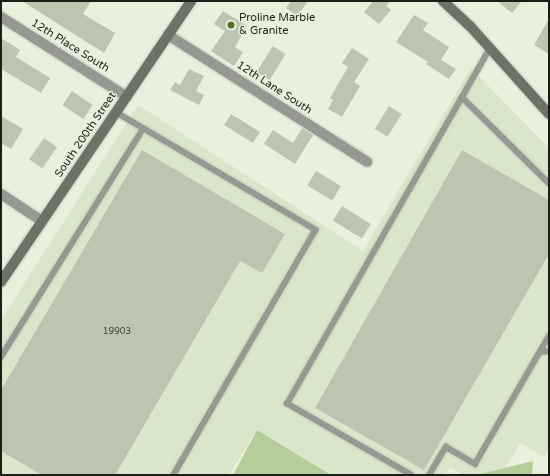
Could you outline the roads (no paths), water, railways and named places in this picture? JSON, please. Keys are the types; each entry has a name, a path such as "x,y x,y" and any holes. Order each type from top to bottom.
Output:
{"main road":[{"name":"South 200th Street","path":"1,282 191,1"},
{"path":"443,1 490,48 549,114"}],"street":[{"name":"12th Place South","path":"1,17 127,96"},
{"name":"12th Lane South","path":"168,35 367,162"},
{"path":"1,194 42,221"}],"lane":[{"path":"411,475 287,404 490,48"},
{"path":"462,96 549,183"},
{"path":"116,112 316,230 174,475"},
{"path":"1,357 143,129"},
{"path":"429,475 446,447 475,464 549,336"},
{"path":"540,352 549,351"}],"place":[{"name":"Proline Marble & Granite","path":"231,25"}]}
